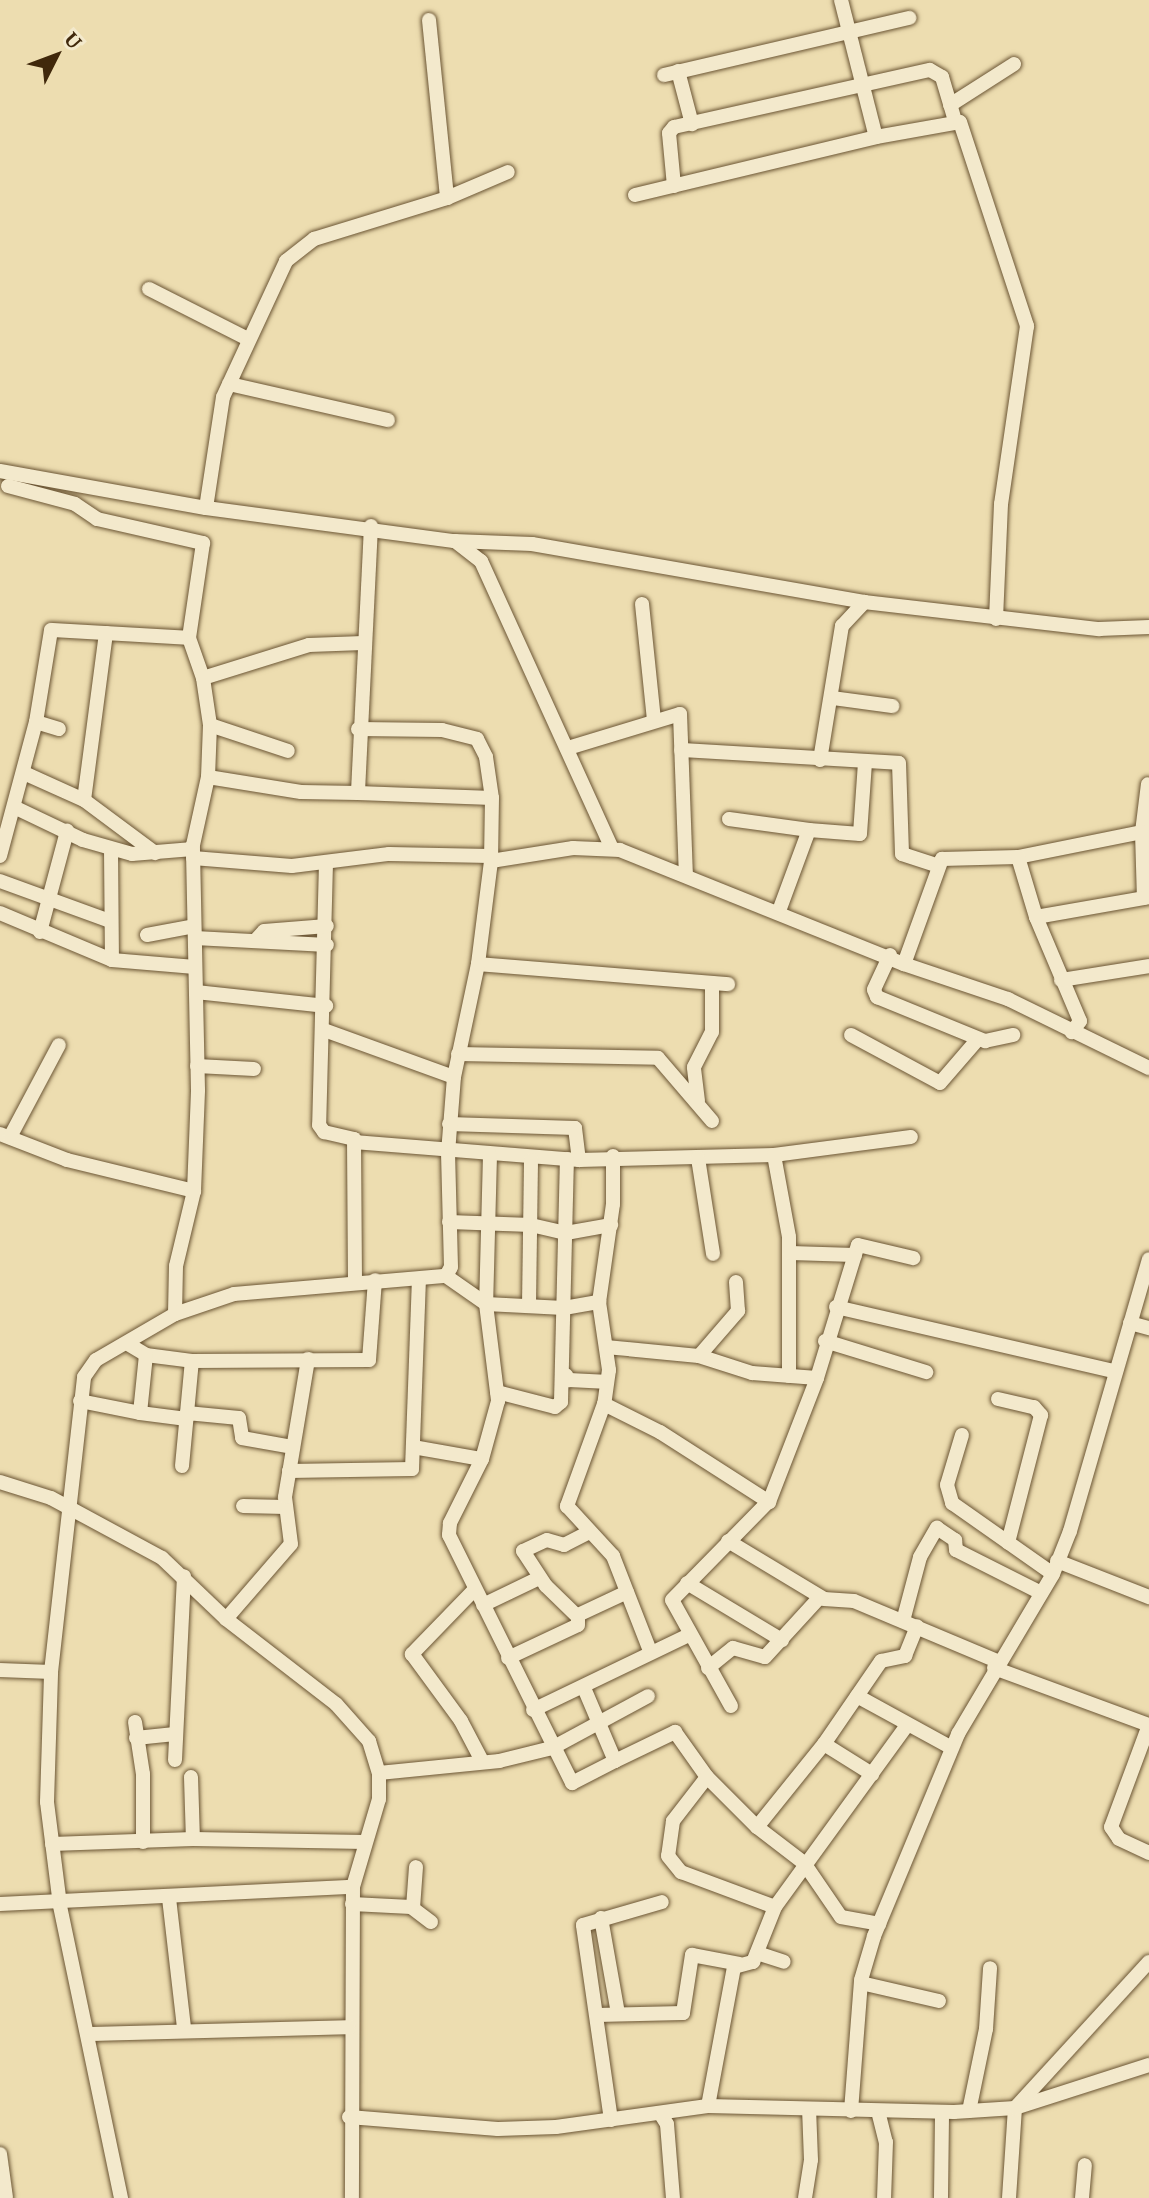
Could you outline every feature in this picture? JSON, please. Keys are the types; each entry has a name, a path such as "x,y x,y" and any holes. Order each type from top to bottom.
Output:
{"street":[{"path":"841,0 876,137"},
{"path":"692,124 671,73 909,18"},
{"path":"429,20 447,198"},
{"path":"950,105 1014,64"},
{"path":"674,186 669,133 692,124 935,70 955,121 963,126 1027,326 1001,504 996,619"},
{"path":"635,195 955,121"},
{"path":"206,508 229,384 278,273 300,249 349,226 447,198 508,172"},
{"path":"149,289 248,339"},
{"path":"229,384 388,420"},
{"path":"8,477 206,508 371,526 454,541 532,544 864,602 996,619 1149,627"},
{"path":"0,501 8,477"},
{"path":"8,477 75,504 97,519 203,543 189,638 203,678 210,725 208,777 193,854 197,1066 194,1191 176,1266 175,1314"},
{"path":"358,793 358,729 371,526"},
{"path":"454,541 481,561 612,849"},
{"path":"820,760 833,698 842,626 864,602"},
{"path":"642,604 654,720"},
{"path":"0,856 16,808 36,722 49,632 189,638"},
{"path":"84,800 106,633"},
{"path":"203,678 309,645 363,643"},
{"path":"833,698 892,706"},
{"path":"568,748 680,714 686,874"},
{"path":"36,722 59,729"},
{"path":"210,725 288,751"},
{"path":"358,729 472,736 483,747 492,798 490,858 478,964 458,1054 449,1124 451,1267 446,1276"},
{"path":"681,750 901,765 902,854 938,866"},
{"path":"729,819 860,834 865,762"},
{"path":"24,773 84,800 155,853"},
{"path":"208,777 301,792 492,798"},
{"path":"1036,917 1147,898 1142,832 1148,784"},
{"path":"16,808 111,849 193,854 285,866 389,854 490,858 573,848 612,849 686,874 890,955 904,964 1008,999 1149,1068"},
{"path":"779,911 809,830"},
{"path":"40,932 67,831"},
{"path":"904,964 938,866 947,857 1018,857 1142,832"},
{"path":"111,849 112,960"},
{"path":"1018,857 1036,917 1080,1021 1072,1032"},
{"path":"326,863 326,1006 319,1125 324,1132 350,1135 354,1142 355,1280"},
{"path":"0,881 48,902 110,921"},
{"path":"0,913 112,960 195,967"},
{"path":"255,941 264,931 327,926"},
{"path":"147,935 194,932 255,941 327,945"},
{"path":"890,955 874,995 978,1039 994,1042 1013,1035"},
{"path":"478,964 728,984"},
{"path":"1061,980 1149,966"},
{"path":"698,1103 694,1067 712,1032 712,983"},
{"path":"196,992 326,1006"},
{"path":"324,1030 454,1077"},
{"path":"851,1035 940,1083 978,1039"},
{"path":"59,1045 5,1136 67,1160 194,1191"},
{"path":"458,1054 654,1057 665,1063 712,1121"},
{"path":"197,1066 254,1069"},
{"path":"449,1124 575,1128 566,1233 566,1375 559,1407 497,1392"},
{"path":"354,1142 531,1160 573,1160 613,1156 698,1158 774,1155 911,1137"},
{"path":"490,1155 486,1304 497,1392 482,1459 448,1528 552,1748 572,1783 675,1732 707,1777 757,1827 804,1863 846,1921 879,1924"},
{"path":"774,1155 790,1253 789,1376"},
{"path":"613,1156 611,1225 599,1302 606,1347 604,1404 567,1506 613,1556 650,1651"},
{"path":"698,1158 713,1254"},
{"path":"529,1305 531,1160"},
{"path":"449,1222 531,1225 566,1233 611,1225"},
{"path":"731,1706 672,1600 774,1497 817,1378 836,1307 862,1243 913,1258"},
{"path":"790,1253 855,1255"},
{"path":"851,2111 861,1983 879,1924 952,1748 995,1665 1055,1568 1149,1259"},
{"path":"121,2198 60,1905 45,1757 67,1509 80,1401 91,1366 175,1314 234,1294 355,1280 419,1281 446,1276 486,1304 564,1308 599,1302"},
{"path":"128,1344 146,1355 192,1361 369,1360 375,1280"},
{"path":"289,1471 411,1469 419,1281"},
{"path":"699,1356 738,1311 736,1282"},
{"path":"836,1307 1113,1371"},
{"path":"1130,1323 1149,1328"},
{"path":"825,1341 926,1372"},
{"path":"606,1347 699,1356 752,1373 817,1378"},
{"path":"140,1413 146,1355"},
{"path":"226,1619 289,1548 285,1507 308,1359"},
{"path":"182,1466 192,1361"},
{"path":"566,1375 569,1380 604,1382"},
{"path":"998,1399 1034,1407 1041,1415 1008,1543"},
{"path":"80,1401 140,1413 239,1418 242,1438 293,1447"},
{"path":"604,1404 660,1432 767,1503"},
{"path":"962,1435 947,1485 949,1498 1008,1543 1055,1568 1149,1597"},
{"path":"413,1447 482,1459"},
{"path":"0,1482 51,1498 67,1509 137,1541 184,1576 226,1619 336,1704 369,1741 379,1773 379,1799 353,1887 349,2027 352,2198"},
{"path":"243,1506 285,1507"},
{"path":"757,1827 824,1744 883,1659 905,1656 920,1557 937,1528 955,1540 956,1550 1041,1593"},
{"path":"508,1658 578,1625 577,1616 539,1578 525,1557 525,1548 547,1540 564,1545 590,1532"},
{"path":"728,1541 820,1597 854,1601 995,1665 1149,1725 1111,1827 1119,1839 1149,1853"},
{"path":"175,1760 184,1576"},
{"path":"483,1605 539,1578"},
{"path":"687,1583 782,1640"},
{"path":"475,1589 412,1654 457,1714 482,1761"},
{"path":"577,1616 627,1592"},
{"path":"708,1668 733,1648 763,1658 820,1597"},
{"path":"533,1710 584,1688 650,1651 689,1635"},
{"path":"0,1670 51,1672"},
{"path":"584,1688 615,1761"},
{"path":"379,1773 482,1761 552,1748 648,1696"},
{"path":"857,1696 952,1748"},
{"path":"135,1722 143,1774 143,1842"},
{"path":"597,2015 683,2012 693,1954 739,1964 752,1963 775,1907 907,1725"},
{"path":"136,1738 175,1734"},
{"path":"824,1744 872,1774"},
{"path":"191,1777 193,1839"},
{"path":"707,1777 673,1821 668,1856 681,1872 775,1907"},
{"path":"52,1844 193,1839 365,1842"},
{"path":"416,1867 413,1908 421,1919 431,1922"},
{"path":"0,1904 60,1905 353,1887"},
{"path":"169,1898 184,2028"},
{"path":"611,2120 583,1927 601,1918 662,1902"},
{"path":"352,1904 413,1908"},
{"path":"601,1918 618,2013"},
{"path":"757,1953 784,1962"},
{"path":"1009,2198 1015,2108 1149,1962"},
{"path":"708,2106 733,1968 739,1964"},
{"path":"969,2111 986,2029 990,1968"},
{"path":"861,1983 939,2001"},
{"path":"89,2034 184,2028 349,2027"},
{"path":"349,2117 498,2129 611,2120 708,2106 969,2111 1015,2108 1149,2065"},
{"path":"805,2198 811,2160 806,2151 809,2109"},
{"path":"878,2111 886,2142 884,2198"},
{"path":"941,2198 942,2112"},
{"path":"660,2113 667,2124 673,2198"},
{"path":"0,2154 6,2198"},
{"path":"1082,2198 1085,2165"}]}
